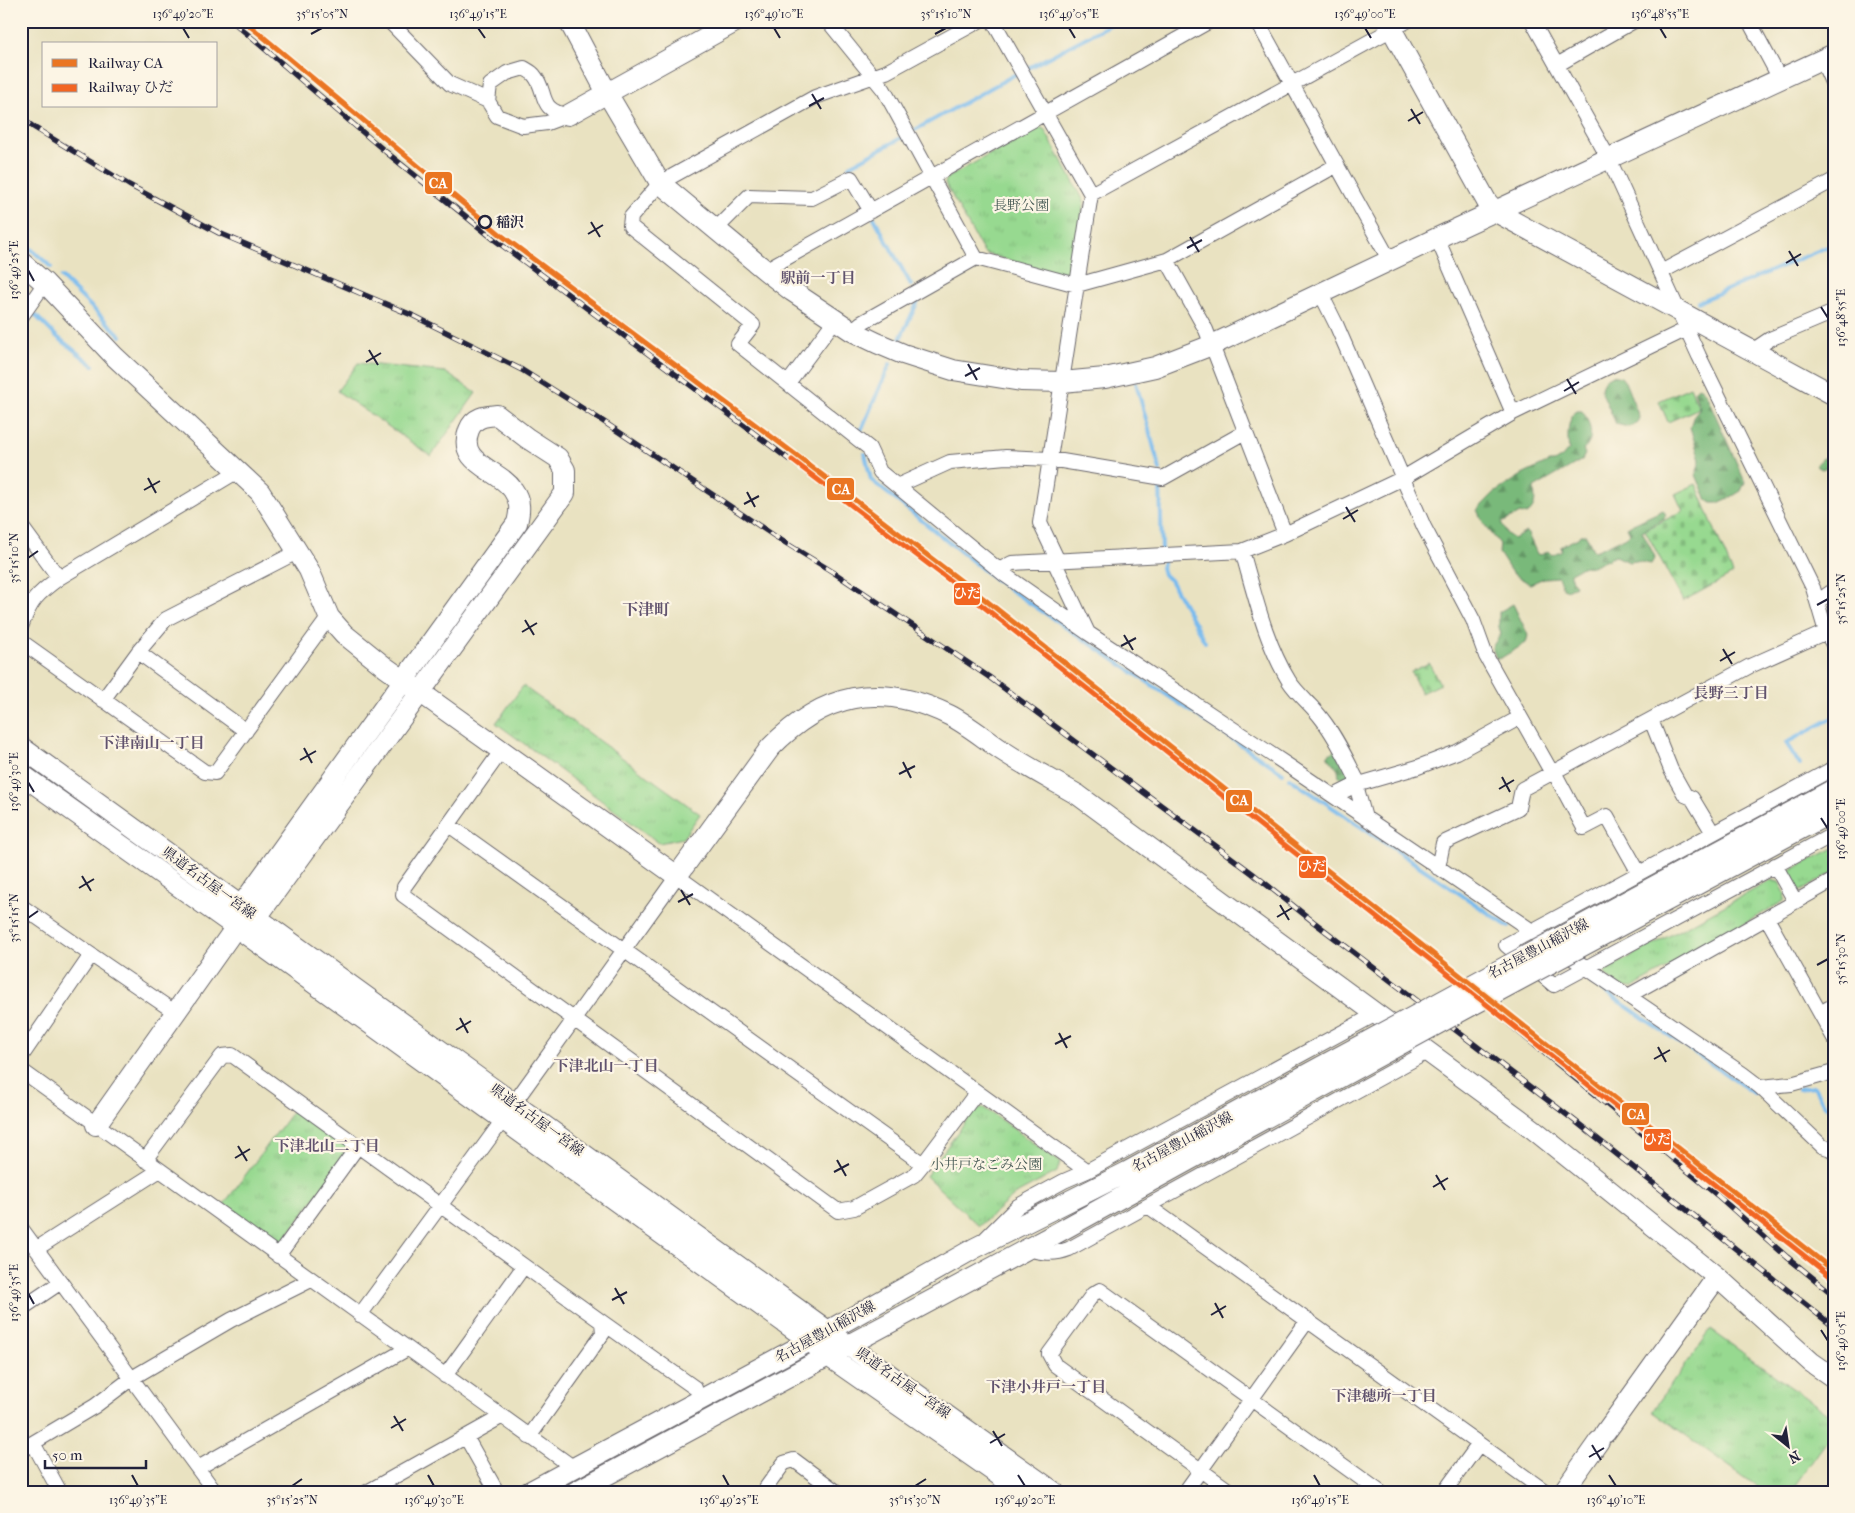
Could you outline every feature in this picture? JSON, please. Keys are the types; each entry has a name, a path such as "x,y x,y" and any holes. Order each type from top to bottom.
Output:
{"street":[{"path":"389,21 450,84 488,101 497,116 523,126 547,123 568,115 726,24"},
{"path":"569,21 607,93 660,183 792,292 852,331 903,354 953,370 1021,381 1062,382 1105,378 1155,367 1212,346 1437,238 1828,57 1834,87"},
{"path":"828,21 884,90 976,258"},
{"path":"979,21 886,72 815,97 660,183 631,217 630,226 753,325 738,344 869,448 880,472 999,570 1088,633 1334,796 1743,1074 1760,1087 1822,1146 1834,1152"},
{"path":"993,21 1091,194 1040,523 1088,633"},
{"path":"765,270 1210,21"},
{"path":"1258,21 1390,261"},
{"path":"1532,21 1609,159 1748,458 1813,588 1826,632 1834,646"},
{"path":"1557,65 1634,21"},
{"path":"1749,21 1780,79"},
{"path":"1091,194 1292,84 1395,24 1487,202 1496,212 1683,320 1752,351 1834,395"},
{"path":"488,101 490,85 508,73 524,68 534,75 539,84 544,102 558,114 568,115"},
{"path":"852,331 860,324 976,258 1077,285 1167,260 1337,165"},
{"path":"716,229 749,196 812,198 851,178 871,211"},
{"path":"1661,272 1834,180"},
{"path":"1437,238 1513,413"},
{"path":"1167,260 1206,330 1285,534"},
{"path":"21,262 45,283 114,356 260,492 309,570 329,617 344,634 385,667 1086,1171"},
{"path":"21,317 45,283"},
{"path":"1321,294 1336,324 1424,527 1474,620 1486,656 1519,718 1584,828 1607,816 1639,873"},
{"path":"1752,351 1770,339 1834,312"},
{"path":"788,383 835,320"},
{"path":"999,570 1012,563 1242,551 1285,534 1403,478 1513,413 1683,320"},
{"path":"96,1125 236,926 249,911 421,692 565,493 566,470 558,458 526,438 497,415 482,416 471,424 466,436 468,450 478,464 512,488 518,497 520,510 517,523 404,680 249,911"},
{"path":"896,486 950,462 1006,457 1050,459 1163,478 1246,432"},
{"path":"21,627 28,608 42,590 238,471"},
{"path":"21,526 59,578"},
{"path":"1242,551 1268,635 1278,660 1290,682 1322,718 1337,742 1356,778 1365,818"},
{"path":"103,700 138,652 166,620 297,552"},
{"path":"1817,602 1834,590"},
{"path":"21,638 22,642 205,772 215,773 329,617"},
{"path":"1438,868 1443,843 1518,808 1522,789 1750,666 1826,632"},
{"path":"138,652 246,731"},
{"path":"360,1315 441,1206 770,748 787,730 818,710 838,701 878,695 899,697 950,716 1005,753 1078,795 1534,1129 1718,1277 1812,1362 1834,1378"},
{"path":"1334,796 1356,784 1418,767 1457,752 1519,718"},
{"path":"1650,720 1671,770 1681,788 1685,795 1692,798 1713,833"},
{"name":"県道名古屋一宮線","path":"21,747 249,911 828,1356 1023,1492"},
{"path":"502,750 404,887 403,895 838,1210 854,1208 914,1175 977,1092"},
{"path":"1834,768 1506,945 1554,986 1834,834"},
{"name":"県道名古屋一宮線","path":"21,774 236,926 849,1344 1054,1492"},
{"name":"名古屋豊山稲沢線","path":"575,1492 601,1486 849,1344 1027,1249 1233,1125 1834,789"},
{"name":"名古屋豊山稲沢線","path":"529,1492 810,1341 976,1248 1126,1172 1233,1125 1463,1010 1834,811"},
{"path":"449,825 923,1164"},
{"path":"1775,865 1795,901"},
{"path":"1628,996 1834,880"},
{"path":"21,906 166,1006"},
{"path":"1767,918 1834,1038"},
{"path":"21,1057 89,958 87,952"},
{"path":"1820,1013 1834,1005"},
{"path":"976,1248 1018,1206 1376,1014"},
{"path":"1027,1249 1044,1253 1059,1253 1069,1249 1427,1052"},
{"path":"145,1160 222,1056 232,1055 695,1388"},
{"path":"21,1070 574,1468"},
{"path":"1760,1087 1791,1084 1834,1072"},
{"path":"278,1256 358,1146"},
{"path":"36,1249 160,1170"},
{"path":"1148,1206 1546,1492"},
{"path":"21,1228 215,1492"},
{"path":"445,1376 524,1266"},
{"path":"1563,1492 1718,1277"},
{"path":"60,1492 27,1446 95,1406 132,1378 231,1320 311,1280"},
{"path":"21,1308 61,1282"},
{"path":"1231,1492 1055,1365 1049,1354 1093,1294 1100,1290 1380,1492"},
{"path":"1185,1492 1308,1320"},
{"path":"529,1437 603,1333 602,1322"},
{"path":"198,1468 407,1349"},
{"path":"367,1492 501,1417"},
{"path":"466,1437 497,1492"},
{"path":"1444,1492 1479,1444"},
{"path":"763,1492 784,1463 794,1460 837,1492"}],"green space":[{"name":"長野公園","path":"1039,127 1044,129 1084,201 1073,276 1068,278 984,253 945,183 947,178"},
{"path":"358,363 445,372 476,393 431,456 337,391"},
{"path":"1613,375 1621,377 1625,382 1639,416 1637,422 1628,427 1616,424 1601,390 1604,380"},
{"path":"1690,387 1699,408 1668,422 1659,401"},
{"path":"1698,387 1706,394 1745,482 1741,491 1718,503 1712,503 1707,500 1696,475 1700,460 1690,427 1694,415 1700,408 1694,391"},
{"path":"1577,411 1582,411 1585,415 1591,436 1583,450 1585,454 1582,460 1534,488 1534,503 1530,512 1526,515 1520,513 1502,523 1507,534 1514,539 1526,532 1537,554 1540,555 1548,551 1552,555 1562,550 1561,546 1578,538 1580,535 1586,535 1595,551 1628,536 1630,533 1627,527 1663,510 1666,515 1663,519 1642,531 1655,557 1651,564 1636,561 1629,562 1616,556 1595,565 1584,566 1570,573 1575,586 1566,590 1563,588 1558,577 1544,578 1530,584 1512,573 1499,553 1500,544 1484,524 1477,510 1494,493 1522,475 1562,457 1569,449 1568,434 1571,418"},
{"path":"1834,454 1834,464 1822,469 1817,467 1816,464 1821,459"},
{"path":"1696,484 1733,574 1683,601 1645,530 1683,511 1675,494"},
{"path":"1513,604 1528,635 1526,643 1501,658 1496,658 1492,647 1501,634 1499,612"},
{"path":"1429,663 1440,684 1421,693 1411,672"},
{"path":"523,686 700,814 683,838 659,843 496,723"},
{"path":"1337,749 1352,779 1347,783 1339,777 1338,770 1328,757"},
{"path":"1834,848 1834,872 1801,891 1795,889 1788,877 1791,870"},
{"path":"1772,880 1779,882 1785,893 1784,901 1632,988 1621,987 1605,975 1606,970"},
{"path":"295,1108 347,1145 348,1153 280,1245 224,1204"},
{"name":"小井戸なごみ公園","path":"975,1108 984,1108 1060,1162 1057,1172 1016,1194 979,1226 926,1176"},
{"path":"1711,1330 1834,1418 1834,1431 1790,1492 1765,1492 1652,1411"}],"waterway":[{"path":"1028,68 1117,21"},
{"path":"915,130 1016,74"},
{"path":"849,166 903,137"},
{"path":"873,216 911,285"},
{"path":"21,240 51,267"},
{"path":"1698,302 1834,244"},
{"path":"61,277 121,336"},
{"path":"900,339 919,299 918,297"},
{"path":"35,315 56,336 93,365"},
{"path":"860,433 890,364"},
{"path":"1136,383 1160,470"},
{"path":"865,454 871,480 1000,583 1283,773"},
{"path":"1160,484 1162,551"},
{"path":"1163,561 1162,570 1164,574 1170,580 1205,642"},
{"path":"1800,765 1786,743 1834,717"},
{"path":"1289,778 1509,927"},
{"path":"1592,983 1754,1093"},
{"path":"1798,1089 1814,1087 1825,1106 1834,1108"},
{"path":"393,1492 404,1478"}],"railway":[{"path":"232,21 386,152 495,240 930,566 1493,1011 1717,1195 1787,1257 1834,1295"},
{"path":"21,118 129,185 219,233 414,316 522,370 601,420 776,537 833,572 989,677 1252,873 1575,1121 1834,1327"}],"rail line":[{"name":"CA","path":"244,21 501,235 796,455 969,587 1834,1271"},
{"name":"ひだ","path":"792,460 965,592 1830,1276"}],"place":[{"name":"稲沢","path":"485,222"}],"district":[{"name":"駅前一丁目","path":"818,278"},
{"name":"下津町","path":"646,609"},
{"name":"長野三丁目","path":"1731,693"},
{"name":"下津南山一丁目","path":"152,743"},
{"name":"下津北山一丁目","path":"606,1066"},
{"name":"下津北山二丁目","path":"327,1146"},
{"name":"下津小井戸一丁目","path":"1046,1387"},
{"name":"下津穂所一丁目","path":"1384,1396"}]}
